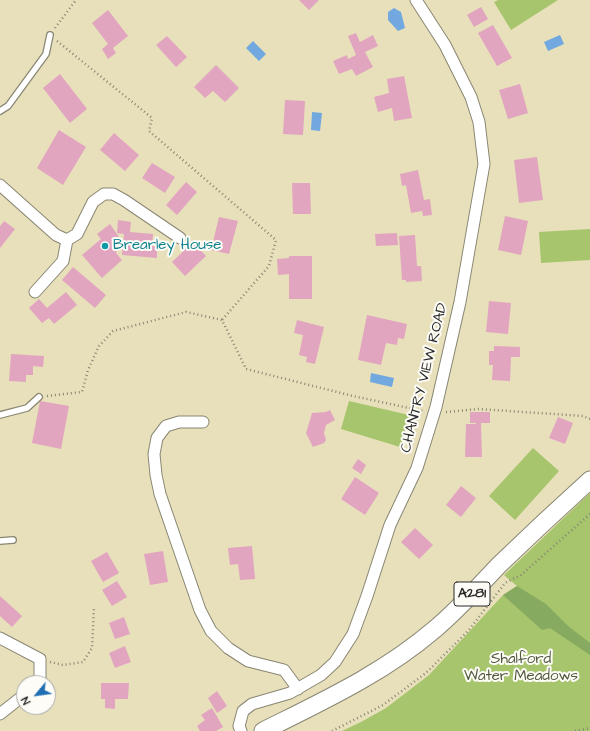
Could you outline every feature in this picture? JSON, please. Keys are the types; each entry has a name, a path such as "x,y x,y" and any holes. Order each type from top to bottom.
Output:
{"main road":[{"name":"A281","path":"264,731 343,692 395,660 435,630 535,530 590,480"}],"street":[{"name":"CHANTRY VIEW ROAD","path":"240,731 239,726 243,710 252,704 290,693 321,675 335,662 353,634 390,524 417,468 434,414 460,302 484,164 479,122 471,97 445,45 416,0"},
{"path":"0,185 56,235 67,240"},
{"path":"34,292 63,261 67,240 77,234 93,202 104,194 114,194 180,238"},
{"path":"203,422 179,422 166,426 157,438 154,454 160,494 191,586 200,610 211,631 228,648 248,661 284,670 298,689"},
{"path":"0,638 40,659 40,675"},
{"path":"0,714 16,701"}],"lane":[{"path":"0,111 8,106 46,54 50,35"},
{"path":"0,415 27,408 39,397"},
{"path":"0,541 13,540"}],"path":[{"path":"76,0 50,35 152,118 149,131 276,240 269,266 222,320"},
{"path":"39,397 82,392 88,370 99,346 113,331 186,312 222,320"},
{"path":"222,320 246,369 353,396 434,414 480,409 583,416 590,419"},
{"path":"332,731 383,705 426,673 469,630 505,583 521,575 590,514"},
{"path":"40,659 63,665 83,662 92,648 94,607"},
{"path":"575,731 590,728"}],"green space":[{"path":"498,0 558,0 511,30 494,2"},
{"path":"590,229 590,260 541,263 539,232"},
{"path":"349,401 409,415 400,447 341,429"},
{"path":"533,448 559,471 515,520 489,496"},
{"name":"Shalford Water Meadows","path":"590,493 590,731 342,731 386,708 429,675 503,595 517,586 504,575"},
{"path":"517,586 546,604 568,626 590,643 590,655 550,628 542,630 503,595"}],"water":[{"path":"394,8 401,12 405,28 398,31 388,20 388,12"},
{"path":"560,35 564,44 548,51 544,42"},
{"path":"253,41 266,54 259,61 246,48"},
{"path":"312,112 322,113 320,131 311,130"},
{"path":"371,373 394,378 392,387 370,382"}],"building":[{"path":"299,0 319,0 309,10"},
{"path":"481,7 488,19 474,27 467,15"},
{"path":"108,10 128,36 113,48 116,53 108,59 102,49 108,44 92,23"},
{"path":"493,25 512,58 497,66 478,33"},
{"path":"356,33 360,42 373,35 378,46 365,52 373,67 356,76 352,69 339,74 333,61 347,55 348,59 356,55 348,36"},
{"path":"167,36 187,57 176,67 156,45"},
{"path":"216,65 239,88 225,102 213,91 205,98 194,87"},
{"path":"60,74 87,109 70,123 43,88"},
{"path":"404,76 412,118 394,121 392,108 378,112 374,97 389,93 387,79"},
{"path":"520,84 528,113 508,119 499,90"},
{"path":"285,100 305,101 303,135 283,134"},
{"path":"59,130 86,147 63,185 37,168"},
{"path":"114,133 139,155 125,171 100,150"},
{"path":"537,157 543,200 519,203 514,160"},
{"path":"152,163 175,177 165,193 142,178"},
{"path":"418,170 424,200 430,199 432,215 423,216 422,211 411,213 406,185 402,186 400,174"},
{"path":"186,182 197,192 177,215 166,205"},
{"path":"292,183 310,183 311,214 293,214"},
{"path":"505,216 528,221 521,255 498,250"},
{"path":"219,217 238,221 229,254 211,250"},
{"path":"118,220 131,222 130,232 153,234 152,246 157,246 157,258 122,255 124,234 117,233"},
{"path":"4,221 15,229 0,248 0,226"},
{"name":"Brearley House","path":"110,224 119,237 116,253 122,260 102,278 82,255 101,239 97,234"},
{"path":"397,233 398,245 376,246 375,234"},
{"path":"415,235 417,266 421,266 422,281 406,282 406,280 402,280 399,236"},
{"path":"193,242 206,256 185,276 172,262"},
{"path":"289,256 312,256 312,299 289,299 289,274 278,275 277,259 289,258"},
{"path":"73,267 106,295 95,308 62,280"},
{"path":"66,292 77,305 54,324 49,318 42,323 29,308 39,299 47,308"},
{"path":"489,301 511,303 508,334 486,332"},
{"path":"367,315 407,324 404,339 398,338 397,345 386,343 381,365 358,360"},
{"path":"297,320 324,327 315,364 306,362 307,357 299,355 303,335 294,333"},
{"path":"494,346 520,347 520,357 511,357 510,381 492,380 493,365 489,365 489,351 494,351"},
{"path":"11,354 44,356 43,367 33,366 33,375 26,375 26,382 9,381"},
{"path":"40,401 69,406 61,449 32,443"},
{"path":"330,410 335,420 326,425 324,433 326,440 324,443 313,447 306,433 312,413 326,412"},
{"path":"470,412 490,412 490,423 481,423 482,457 465,457 466,424 476,424 470,423"},
{"path":"558,417 573,423 565,444 549,438"},
{"path":"358,459 366,465 361,474 352,468"},
{"path":"355,477 379,493 365,515 341,499"},
{"path":"461,486 476,498 461,517 446,505"},
{"path":"415,528 433,545 419,559 401,542"},
{"path":"252,546 255,579 240,580 238,564 230,565 228,548"},
{"path":"163,551 168,582 150,585 144,554"},
{"path":"107,552 119,573 103,582 91,561"},
{"path":"117,581 127,597 112,606 102,590"},
{"path":"0,596 22,616 12,627 0,616"},
{"path":"124,617 130,634 115,639 109,623"},
{"path":"125,646 131,662 115,668 109,653"},
{"path":"101,683 129,683 128,699 115,699 115,709 105,708 105,699 101,699"},
{"path":"217,691 227,706 217,713 208,698"},
{"path":"212,708 223,727 216,731 200,731 197,726 205,720 201,715"}],"place":[{"name":"Brearley House","path":"105,246"}]}
